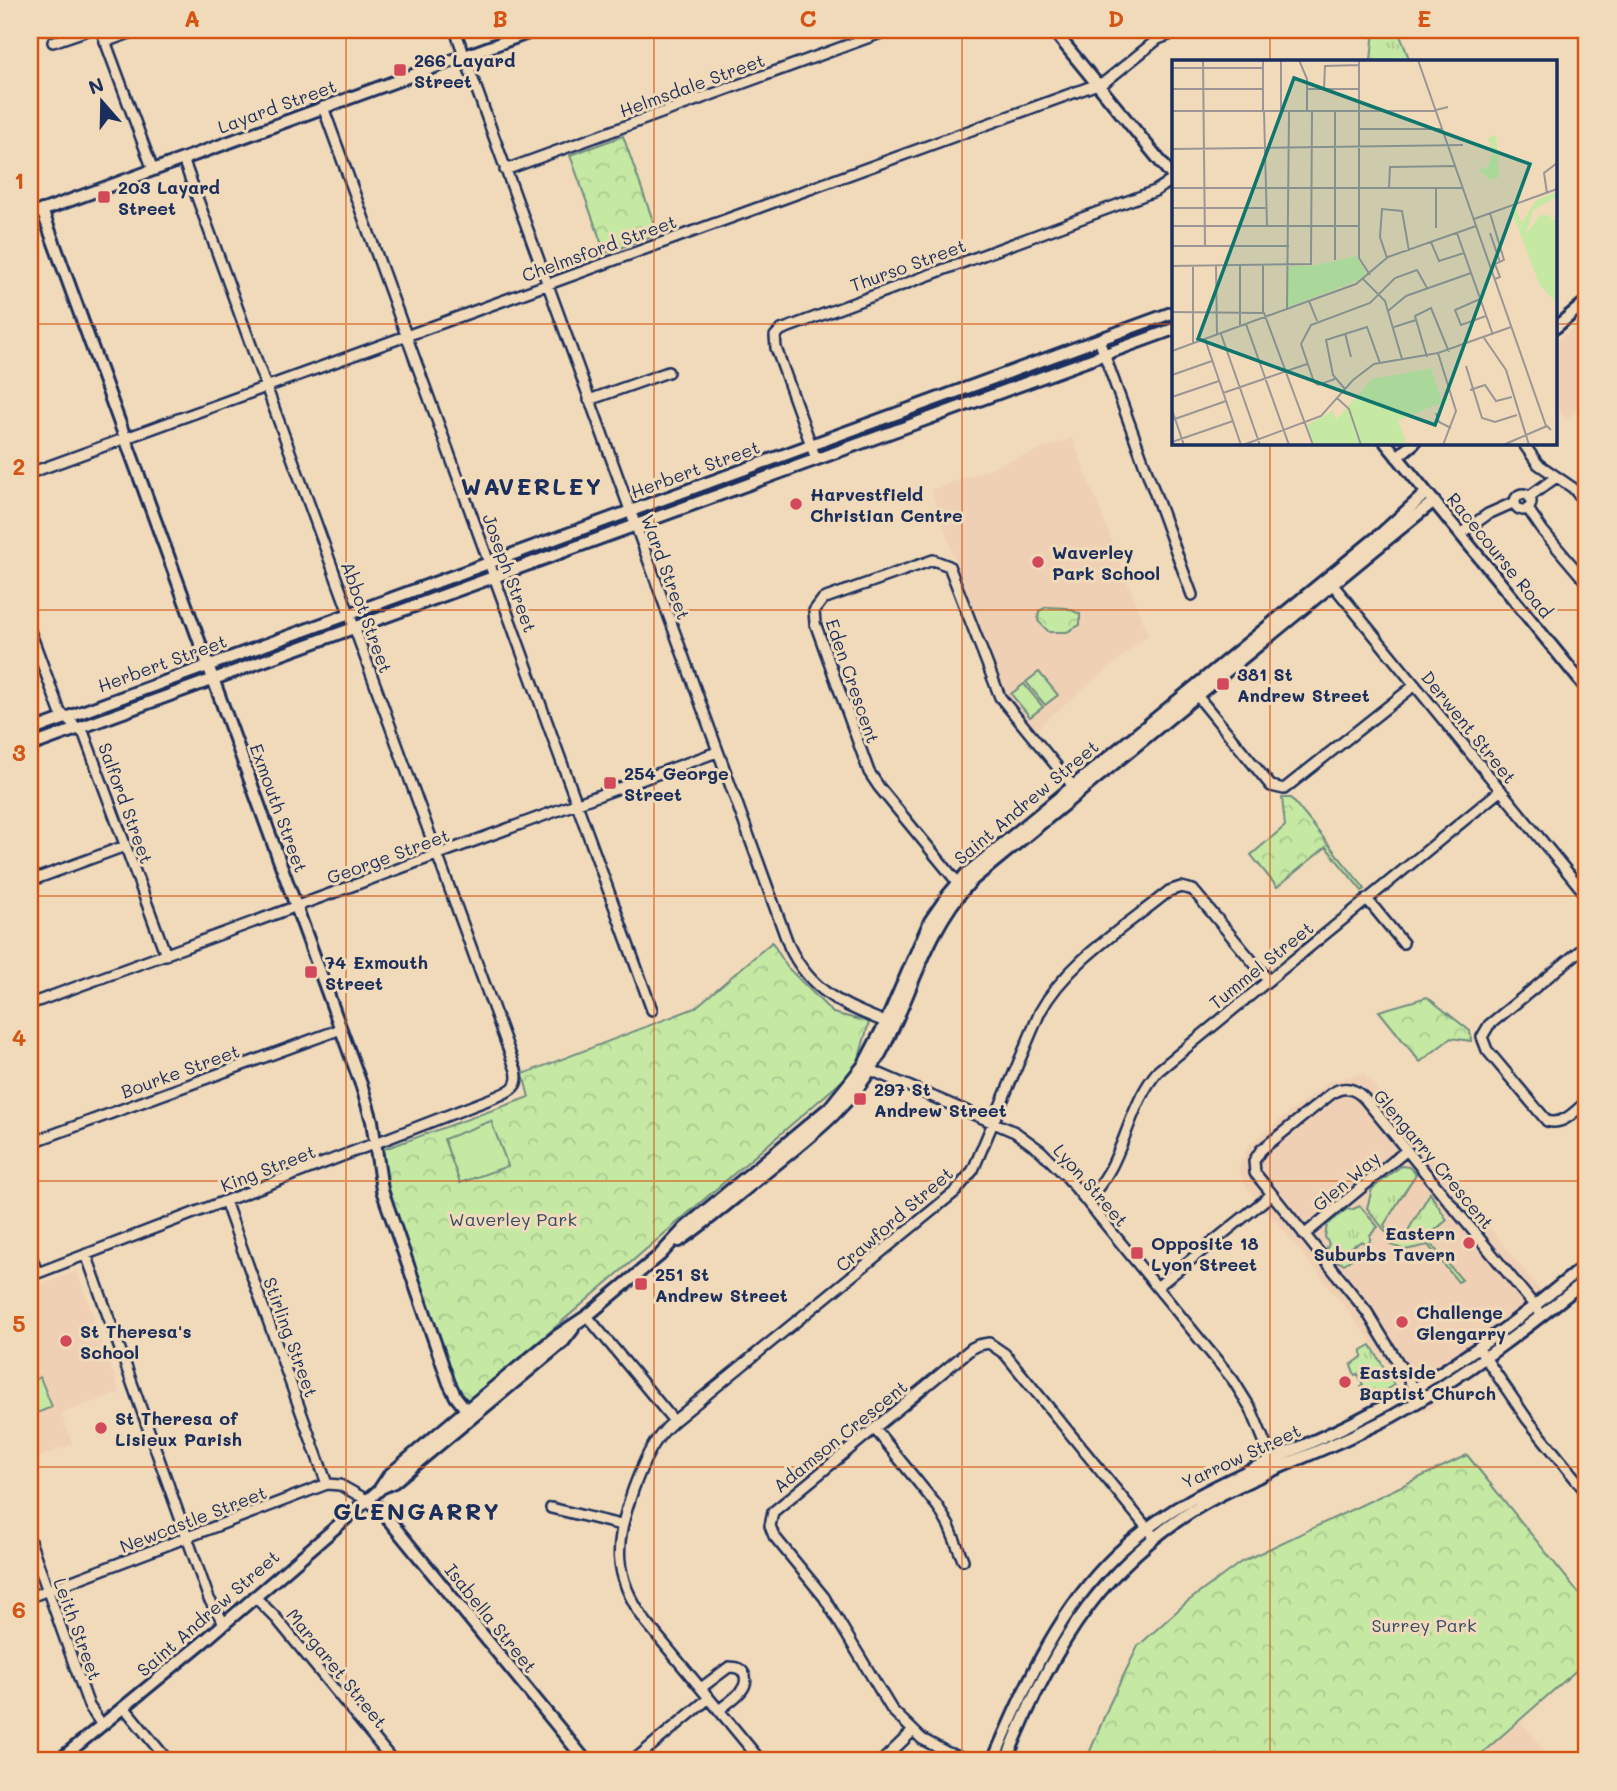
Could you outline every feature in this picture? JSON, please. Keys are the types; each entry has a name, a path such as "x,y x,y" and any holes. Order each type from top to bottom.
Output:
{"street":[{"path":"53,42 88,30"},
{"path":"101,30 153,170"},
{"path":"105,41 138,30"},
{"name":"Ward Street","path":"455,30 717,752 795,958 808,977 831,997 890,1024"},
{"name":"Layard Street","path":"30,215 536,30"},
{"name":"Helmsdale Street","path":"505,170 889,30"},
{"path":"1053,30 1172,177"},
{"name":"Chelmsford Street","path":"30,473 1106,81 1158,39 1169,35"},
{"name":"Joseph Street","path":"323,107 652,1010"},
{"name":"Abbot Street","path":"183,159 516,1070 516,1086"},
{"name":"Thurso Street","path":"816,459 776,348 775,336 781,330 1155,191 1172,180"},
{"name":"Exmouth Street","path":"42,211 365,1096 387,1209 451,1389 469,1414"},
{"path":"1558,325 1587,301"},
{"name":"Herbert Street","path":"30,730 1172,313"},
{"name":"Herbert Street","path":"30,746 1172,329"},
{"path":"1099,340 1192,596"},
{"path":"589,400 668,372"},
{"path":"957,391 963,406"},
{"name":"Racecourse Road","path":"1387,444 1587,689"},
{"path":"1397,457 1413,444"},
{"path":"1524,444 1538,464 1573,488 1587,505"},
{"path":"1460,534 1488,514 1515,502 1519,494 1530,496 1555,478"},
{"path":"1528,509 1532,501 1530,496"},
{"name":"Saint Andrew Street","path":"58,1761 225,1623 379,1490 394,1482 557,1336 575,1326 660,1255 686,1227 830,1107 867,1068 890,1024 930,921 976,865 1075,789 1430,497"},
{"path":"1515,502 1518,508 1528,509"},
{"path":"1528,509 1587,583"},
{"name":"Eden Crescent","path":"962,885 869,772 815,623 814,611 823,600 933,559 944,562 955,576 1000,697 1075,789"},
{"name":"Derwent Street","path":"1329,581 1587,896"},
{"path":"30,631 64,718"},
{"path":"1194,692 1271,786 1284,789 1415,685"},
{"name":"Salford Street","path":"64,718 85,735 166,955"},
{"name":"George Street","path":"30,1004 717,752"},
{"name":"Tummel Street","path":"1085,1200 1104,1182 1140,1096 1151,1079 1172,1058 1501,790"},
{"path":"30,881 125,846"},
{"name":"Crawford Street","path":"761,1761 646,1622 628,1594 619,1561 621,1525 646,1456 658,1437 674,1421 956,1191 973,1170 1040,1012 1053,990 1068,972 1175,888 1187,888 1198,895 1268,980"},
{"path":"1367,899 1403,943"},
{"path":"1587,945 1489,1025 1482,1037 1487,1050 1547,1121 1562,1121 1587,1101"},
{"name":"Bourke Street","path":"30,1143 341,1029"},
{"name":"Lyon Street","path":"867,1068 993,1122 1028,1139 1041,1151 1085,1200 1238,1387 1251,1409 1274,1464"},
{"name":"King Street","path":"34,1274 375,1144 498,1096 516,1086"},
{"name":"Glengarry Crescent","path":"1418,1395 1367,1312 1255,1173 1257,1155 1331,1094 1342,1088 1352,1089 1364,1098 1539,1311"},
{"name":"Glen Way","path":"1304,1235 1407,1150"},
{"path":"1157,1287 1271,1195"},
{"name":"Stirling Street","path":"225,1201 327,1484"},
{"path":"30,1253 34,1274"},
{"path":"86,1254 211,1604 225,1623"},
{"name":"Yarrow Street","path":"1539,1311 1587,1263"},
{"name":"Yarrow Street","path":"993,1761 1030,1680 1074,1602 1107,1563 1211,1487 1274,1464 1354,1422 1418,1395 1587,1279"},
{"path":"587,1316 674,1421"},
{"name":"Adamson Crescent","path":"970,1761 932,1745 913,1731 886,1703 824,1597 778,1541 770,1525 773,1512 972,1348 983,1343 994,1346 1005,1354 1150,1533"},
{"path":"1482,1353 1527,1419 1587,1493"},
{"path":"875,1429 938,1507 963,1560"},
{"path":"327,1484 340,1485 367,1500"},
{"name":"Newcastle Street","path":"30,1597 327,1484"},
{"name":"Isabella Street","path":"367,1500 379,1508 586,1761"},
{"path":"551,1508 621,1525"},
{"name":"Yarrow Street","path":"1006,1761 1036,1695 1083,1611 1150,1533"},
{"name":"Leith Street","path":"30,1541 89,1706 102,1725"},
{"name":"Margaret Street","path":"254,1596 276,1618 393,1761"},
{"path":"701,1688 729,1667 739,1668 743,1672 746,1681 744,1687 719,1710"},
{"path":"633,1761 709,1698"},
{"path":"124,1707 168,1761"},
{"path":"882,1761 913,1731"}],"shaded area":[{"path":"1587,316 1587,402 1566,420 1558,410 1558,339"},
{"name":"Waverley Park School","path":"1072,438 1148,635 1032,732 1002,694 931,490"},
{"path":"1364,1074 1559,1313 1425,1412 1324,1280 1244,1184 1238,1168 1249,1145 1329,1081"},
{"name":"St Theresa's School","path":"77,1271 120,1393 61,1413 72,1444 30,1461 30,1289"},
{"path":"1520,1721 1553,1761 1473,1761"}],"green space":[{"path":"1374,30 1398,30 1410,60 1371,60"},
{"path":"623,136 658,235 605,253 570,155"},
{"path":"1047,607 1067,608 1080,614 1080,625 1067,632 1049,632 1038,621 1039,611"},
{"path":"1039,672 1058,695 1045,705 1026,682"},
{"path":"1024,684 1043,707 1030,717 1011,694"},
{"path":"1282,798 1291,798 1365,889 1362,891 1326,847 1277,887 1251,855 1285,826"},
{"name":"Waverley Park","path":"772,942 787,967 833,1013 869,1022 856,1069 460,1409 373,1153 529,1097 523,1074 695,1008"},
{"path":"1427,997 1470,1031 1471,1041 1451,1038 1420,1062 1379,1011"},
{"path":"491,1121 508,1166 460,1183 444,1139"},
{"path":"1401,1166 1409,1167 1416,1174 1384,1225 1392,1235 1390,1237 1367,1208 1372,1189"},
{"path":"1430,1193 1447,1220 1428,1236 1429,1242 1462,1280 1458,1282 1428,1245 1405,1250 1391,1245 1406,1234"},
{"path":"1360,1206 1378,1227 1370,1235 1370,1241 1366,1245 1362,1241 1347,1249 1353,1258 1344,1264 1336,1261 1326,1250 1329,1244 1325,1237 1327,1225 1347,1209"},
{"path":"1371,1345 1394,1385 1369,1400 1361,1387 1363,1385 1358,1374 1355,1375 1351,1365 1362,1357 1362,1350"},
{"path":"40,1377 52,1407 37,1413 30,1393 30,1382"},
{"name":"Surrey Park","path":"1467,1455 1587,1603 1587,1661 1473,1761 1086,1761 1109,1705 1138,1646 1187,1602 1241,1562"}],"place":[{"name":"266 Layard Street","path":"400,70"},
{"name":"203 Layard Street","path":"104,197"},
{"name":"Harvestfield Christian Centre","path":"796,504"},
{"name":"Waverley Park School","path":"1038,562"},
{"name":"381 St Andrew Street","path":"1223,684"},
{"name":"254 George Street","path":"610,783"},
{"name":"74 Exmouth Street","path":"311,972"},
{"name":"297 St Andrew Street","path":"860,1099"},
{"name":"Eastern Suburbs Tavern","path":"1469,1243"},
{"name":"Opposite 18 Lyon Street","path":"1137,1253"},
{"name":"251 St Andrew Street","path":"641,1284"},
{"name":"Challenge Glengarry","path":"1402,1322"},
{"name":"St Theresa's School","path":"66,1341"},
{"name":"Eastside Baptist Church","path":"1345,1382"},
{"name":"St Theresa of Lisieux Parish","path":"101,1428"}],"district":[{"name":"WAVERLEY","path":"532,485"},
{"name":"GLENGARRY","path":"417,1510"}]}
